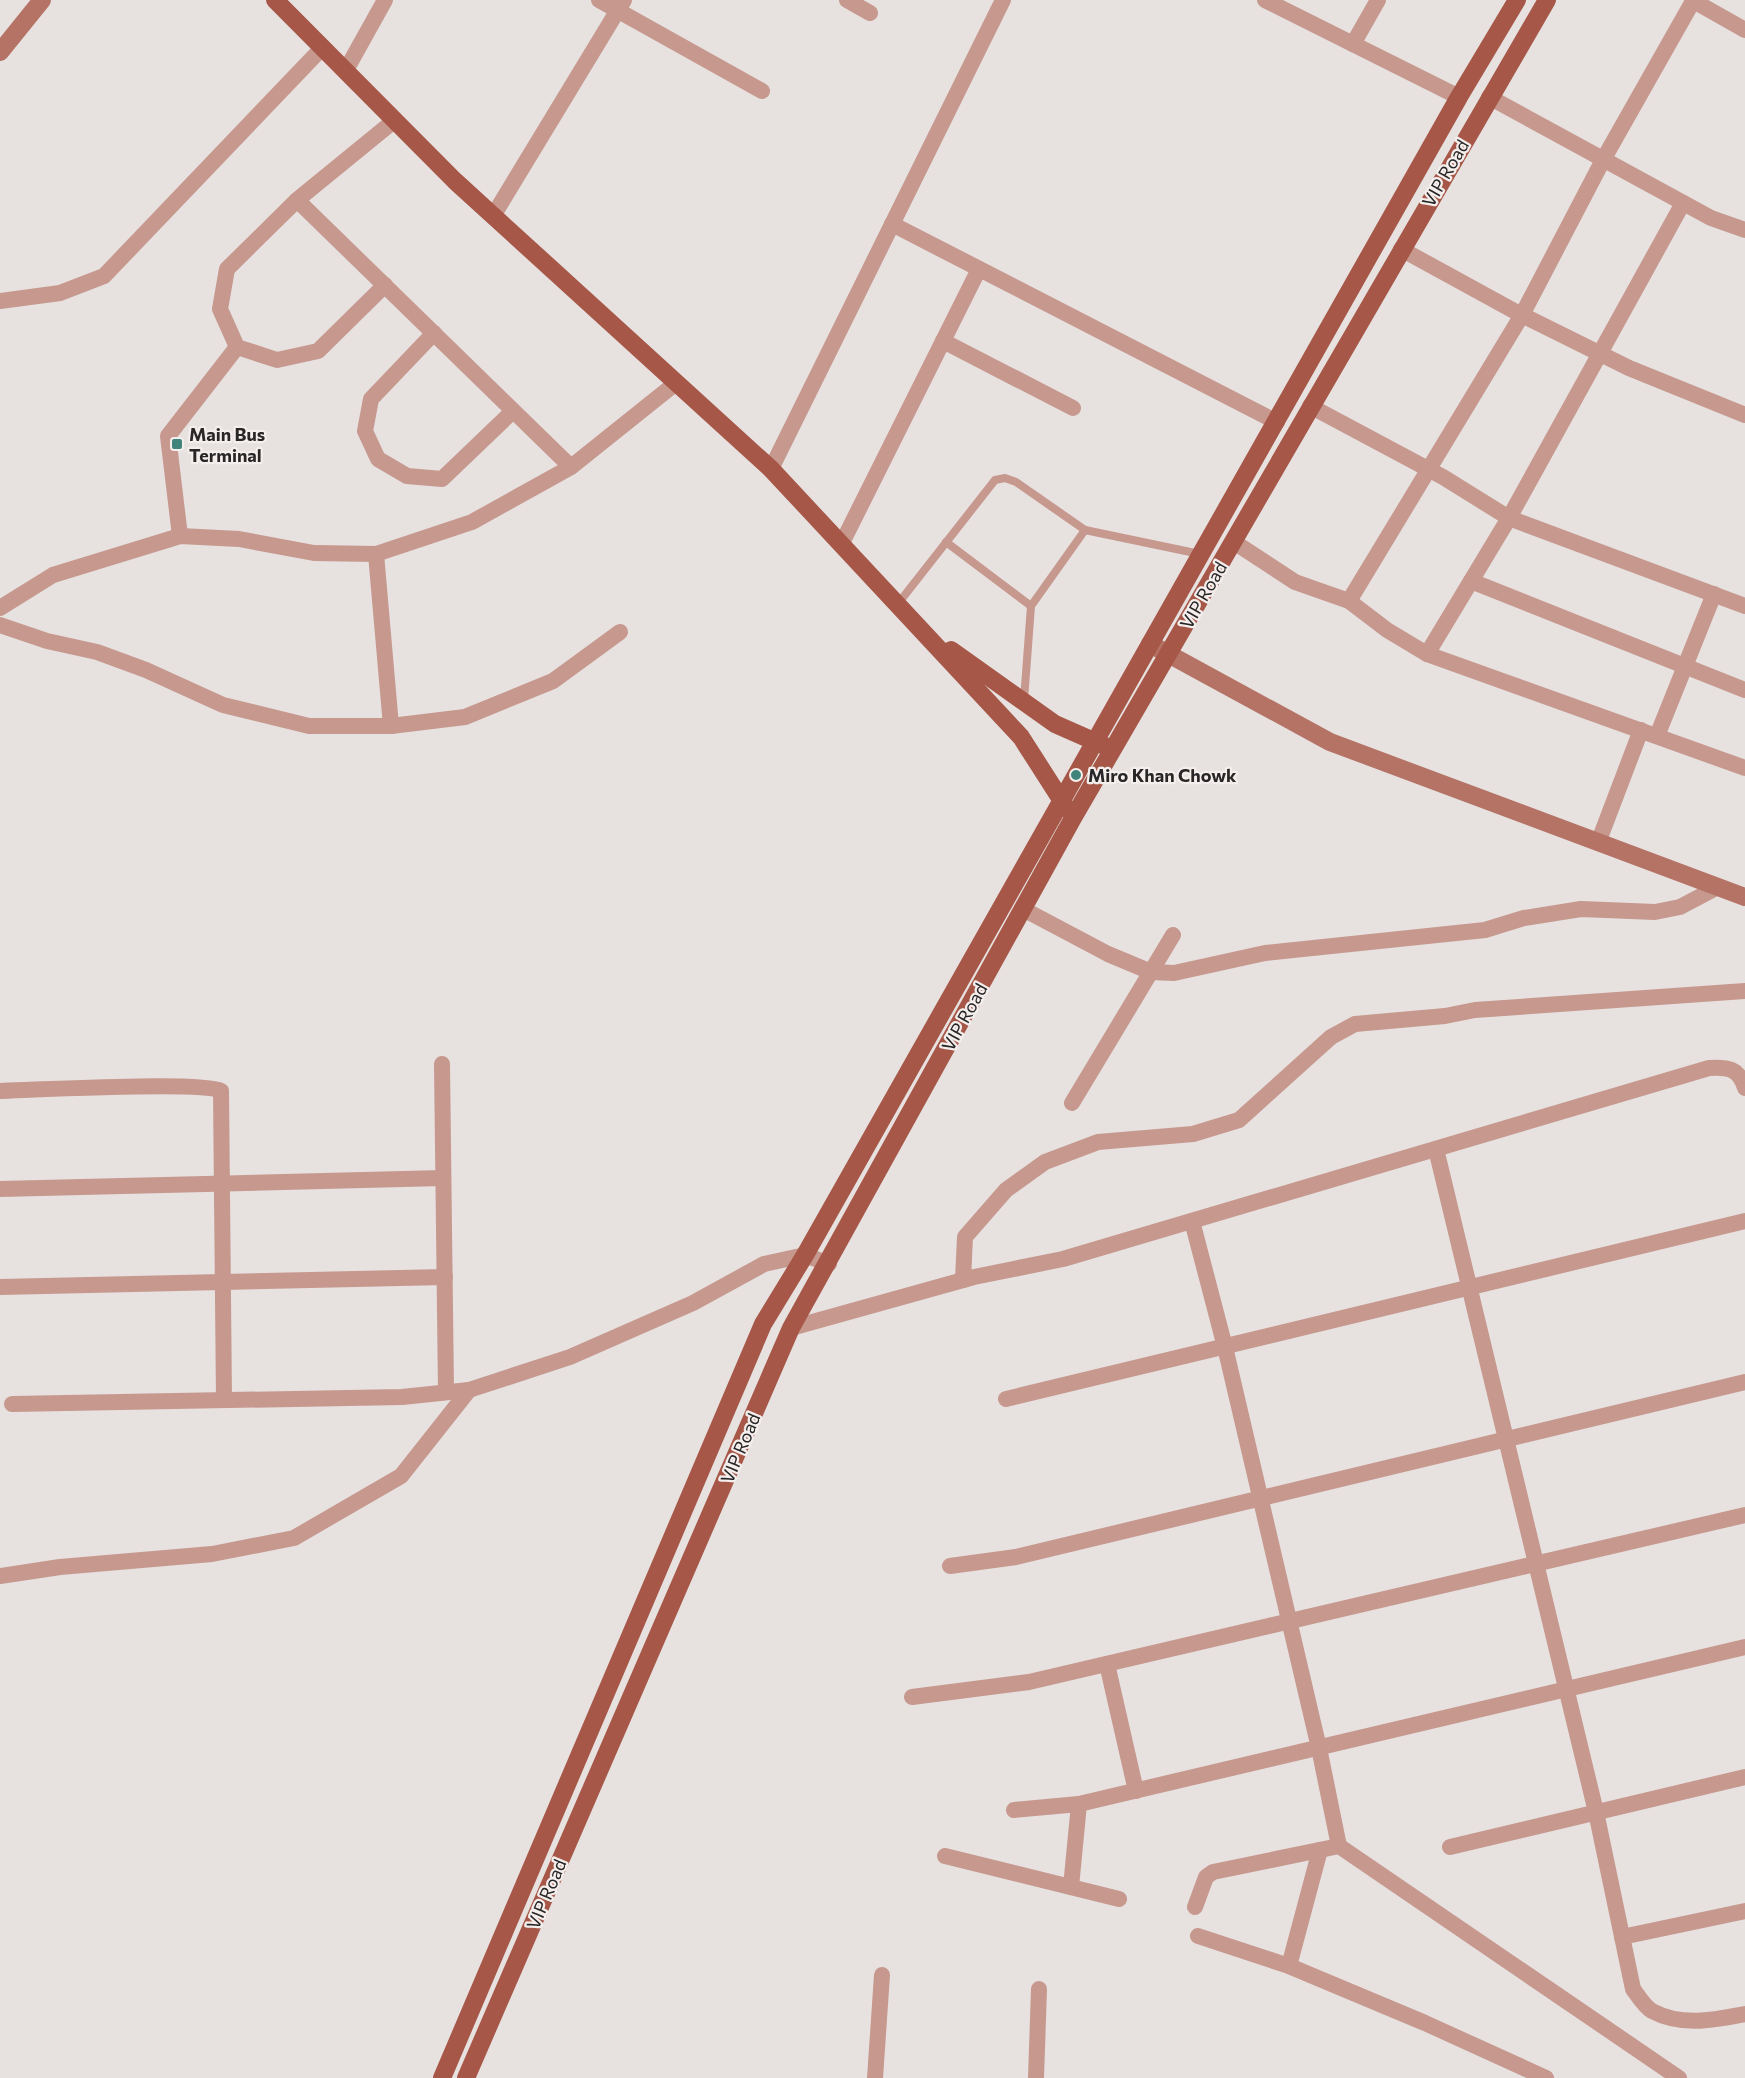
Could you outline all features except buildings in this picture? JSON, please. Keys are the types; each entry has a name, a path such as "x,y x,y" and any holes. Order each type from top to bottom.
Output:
{"main road":[{"path":"0,52 42,0"},
{"path":"274,0 493,216 771,469 910,621 1021,737 1073,818"},
{"name":"VIP Road","path":"466,2078 791,1328 829,1264 1073,818 1547,0"},
{"path":"1515,4 1534,22"},
{"name":"VIP Road","path":"442,2078 763,1323 805,1255 1200,554 1278,422 1459,97 1515,4"},
{"path":"910,621 1023,704 1055,724 1112,750"},
{"path":"1150,644 1330,742 1745,897"}],"street":[{"path":"346,70 385,0"},
{"path":"598,0 621,6 762,91"},
{"path":"848,0 870,13"},
{"path":"771,469 1003,0"},
{"path":"1265,0 1459,97"},
{"path":"1353,44 1378,0"},
{"path":"1349,601 1522,315 1603,160 1693,0 1745,30"},
{"path":"493,216 621,6"},
{"path":"0,301 60,293 104,276 323,47"},
{"path":"1490,97 1711,218 1745,230"},
{"path":"385,285 318,351 277,360 237,347 220,309 227,269 297,200 395,120"},
{"path":"297,200 571,467"},
{"path":"1427,654 1509,518 1683,203"},
{"path":"892,224 1278,422"},
{"path":"1401,249 1522,315 1599,353 1745,415"},
{"path":"841,545 979,269"},
{"path":"434,333 371,399 364,431 378,459 407,476 442,479 513,411"},
{"path":"943,341 1073,408"},
{"path":"180,536 168,436 237,347"},
{"path":"0,608 53,575 180,536 238,539 314,553 376,555 472,522 571,467 676,382"},
{"path":"1310,406 1429,470 1509,518 1745,606"},
{"path":"1234,542 1295,582 1349,601 1387,630 1427,654 1745,768"},
{"path":"376,555 391,726"},
{"path":"1471,581 1684,668 1745,690"},
{"path":"1657,736 1714,594"},
{"path":"0,625 47,641 97,652 136,666 223,705 309,726 391,726 465,717 553,681 620,632"},
{"path":"1598,843 1641,730"},
{"path":"1023,909 1108,954 1151,972 1174,974 1265,953 1485,930 1524,918 1581,909 1655,912 1680,907 1716,888"},
{"path":"1072,1103 1173,935"},
{"path":"963,1280 965,1237 1006,1190 1046,1162 1098,1142 1193,1134 1239,1120 1331,1037 1355,1024 1445,1016 1474,1010 1745,991"},
{"path":"442,1064 446,1392"},
{"path":"791,1328 963,1280 1063,1259 1709,1068 1729,1067 1741,1075 1745,1088"},
{"path":"0,1091 215,1088 221,1091 223,1097 224,1400"},
{"path":"1436,1149 1596,1812 1633,1989 1650,2010 1680,2020 1706,2021 1745,2014"},
{"path":"0,1189 443,1178"},
{"path":"1192,1221 1225,1347 1319,1748 1339,1846 1678,2078"},
{"path":"1006,1399 1745,1221"},
{"path":"12,1404 402,1397 470,1390 570,1357 693,1303 764,1264 805,1255 829,1264"},
{"path":"0,1287 445,1277"},
{"path":"950,1566 1016,1557 1745,1382"},
{"path":"0,1576 60,1567 212,1554 294,1538 401,1476 470,1390"},
{"path":"912,1697 1029,1682 1745,1515"},
{"path":"1014,1810 1079,1804 1745,1647"},
{"path":"1107,1664 1136,1791"},
{"path":"1450,1847 1745,1777"},
{"path":"1071,1887 1079,1804"},
{"path":"1195,1907 1206,1877 1213,1872 1339,1846"},
{"path":"1289,1966 1320,1850"},
{"path":"945,1856 1119,1899"},
{"path":"1622,1937 1745,1911"},
{"path":"1198,1936 1289,1966 1425,2023 1546,2078"},
{"path":"875,2078 882,1975"},
{"path":"1036,2078 1039,1989"}],"lane":[{"path":"897,606 995,480 1005,478 1016,482 1085,530 1200,554"},
{"path":"1023,704 1031,606 1085,530"},
{"path":"946,542 1031,606"}],"place":[{"name":"Main Bus Terminal","path":"177,444"},
{"name":"Miro Khan Chowk","path":"1076,775"}]}
